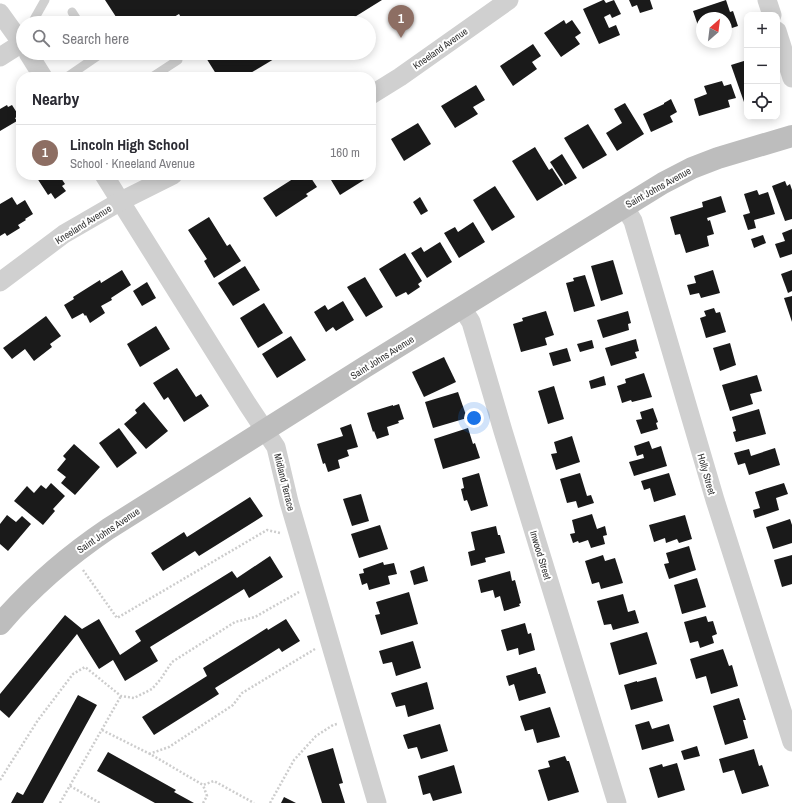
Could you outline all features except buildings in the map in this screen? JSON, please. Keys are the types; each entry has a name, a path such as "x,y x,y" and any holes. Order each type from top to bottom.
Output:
{"street":[{"name":"Kneeland Avenue","path":"376,92 387,86 509,0"},
{"path":"767,0 771,12"},
{"path":"0,13 16,34"},
{"path":"780,40 792,78"},
{"path":"0,57 16,49"},
{"path":"33,60 40,72"},
{"name":"Saint Johns Avenue","path":"0,624 34,587 72,554 108,529 624,206 692,168 718,158 792,136"},
{"name":"Midland Terrace","path":"107,180 248,405 276,447 289,502 377,803"},
{"name":"Kneeland Avenue","path":"0,282 64,234 120,201 163,180"},
{"name":"Holly Street","path":"624,206 633,221 715,500 792,742"},
{"name":"Inwood Street","path":"462,308 471,322 617,803"}],"lane":[{"path":"36,16 45,0"},
{"path":"72,12 75,16"},
{"path":"74,72 92,60"},
{"path":"160,72 178,60"}],"path":[{"path":"72,554 117,618 267,530 299,536"},
{"path":"0,780 38,720 73,674 85,667 121,696 134,698 152,689 172,662 234,622 255,617 313,584"},
{"path":"149,754 169,747 233,705 242,693 329,640"},
{"path":"60,803 121,696"},
{"path":"270,803 294,760 316,736 333,725 352,718"},
{"path":"102,730 149,754 203,785 207,796 203,803"},
{"path":"203,785 214,781 254,803"},
{"path":"70,786 100,803"}],"place":[{"name":"Lincoln High School","path":"401,38"}]}
